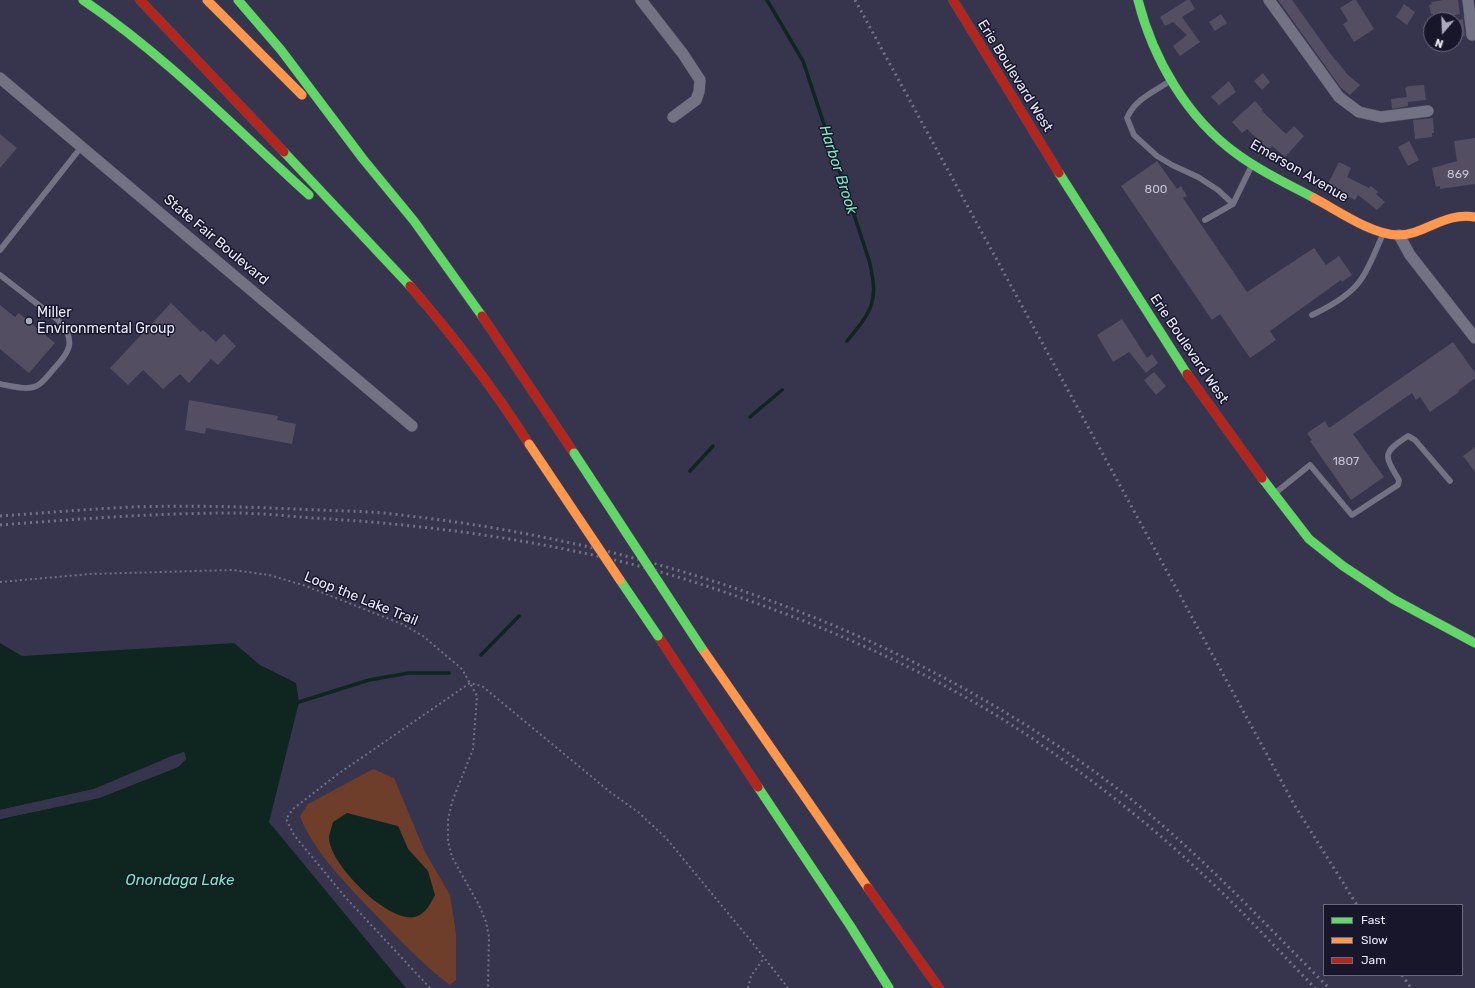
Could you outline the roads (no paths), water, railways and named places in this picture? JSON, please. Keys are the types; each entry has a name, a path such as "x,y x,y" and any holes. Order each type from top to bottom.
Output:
{"main road":[{"path":"84,0 111,17 159,56 319,204 388,261"},
{"path":"140,0 388,261 454,337 496,394 528,444 658,636 851,927 889,988"},
{"path":"207,0 303,96 363,159"},
{"path":"238,0 281,50 363,159 414,220 465,291 574,453 701,647 840,850 939,988"},
{"name":"Erie Boulevard West","path":"953,0 1082,211 1187,374 1274,494 1309,539 1343,566 1394,599 1475,643"},
{"name":"Emerson Avenue","path":"1138,0 1149,37 1172,80 1204,125 1222,142 1253,165 1354,220 1373,229 1399,235"},
{"path":"1399,235 1455,216 1465,215 1475,217"}],"street":[{"path":"641,0 683,54 700,80 699,92 696,100 673,116"},
{"path":"1269,0 1339,96 1359,112 1380,117 1428,111"},
{"path":"1468,0 1472,35"},
{"name":"State Fair Boulevard","path":"0,78 412,426"},
{"path":"1399,235 1410,255 1475,338"}],"lane":[{"path":"1172,80 1141,99 1130,110 1128,118 1134,135 1157,156 1172,165 1198,176 1218,190 1233,204"},
{"path":"0,250 82,146"},
{"path":"1205,220 1233,204 1253,165"},
{"path":"1312,315 1326,309 1361,279 1384,232"},
{"path":"0,275 58,320 65,327 70,337 70,347 65,356 40,384 34,387 0,384"},
{"path":"1274,494 1310,465 1352,515 1398,485 1399,480 1388,461 1388,454 1393,446 1408,436 1415,440 1450,481"}],"water":[{"name":"Onondaga Lake","path":"0,643 22,656 234,643 260,665 296,683 299,702 269,822 406,988 0,988 0,819 99,798 178,767 186,759 184,752 94,789 0,810"},
{"path":"347,813 398,826 408,849 428,871 435,895 422,914 415,917 404,916 390,911 376,901 349,876 339,862 332,848 329,837 333,822"}],"waterway":[{"name":"Harbor Brook","path":"767,0 803,61 869,260 873,286 872,304 863,321 847,341"},
{"name":"Harbor Brook","path":"750,417 782,390"},
{"name":"Harbor Brook","path":"690,471 713,446"},
{"name":"Harbor Brook","path":"481,655 519,616"},
{"name":"Harbor Brook","path":"299,702 369,680 409,673 449,673"}],"railway":[{"path":"855,0 1295,806 1356,904"},
{"path":"0,516 133,507 179,506 248,507 383,513 485,527 585,546 685,572 782,605 876,644 967,690 1054,744 1137,804 1163,825 1212,870 1329,988"},
{"path":"0,525 146,515 204,513 263,514 393,524 433,528 513,540 592,555 653,570 740,597 804,621 897,661 957,692 1015,727 1043,746 1122,804 1179,852 1257,927 1315,988"},
{"path":"1403,976 1411,988"}],"place":[{"name":"Miller Environmental Group","path":"29,321"}]}
